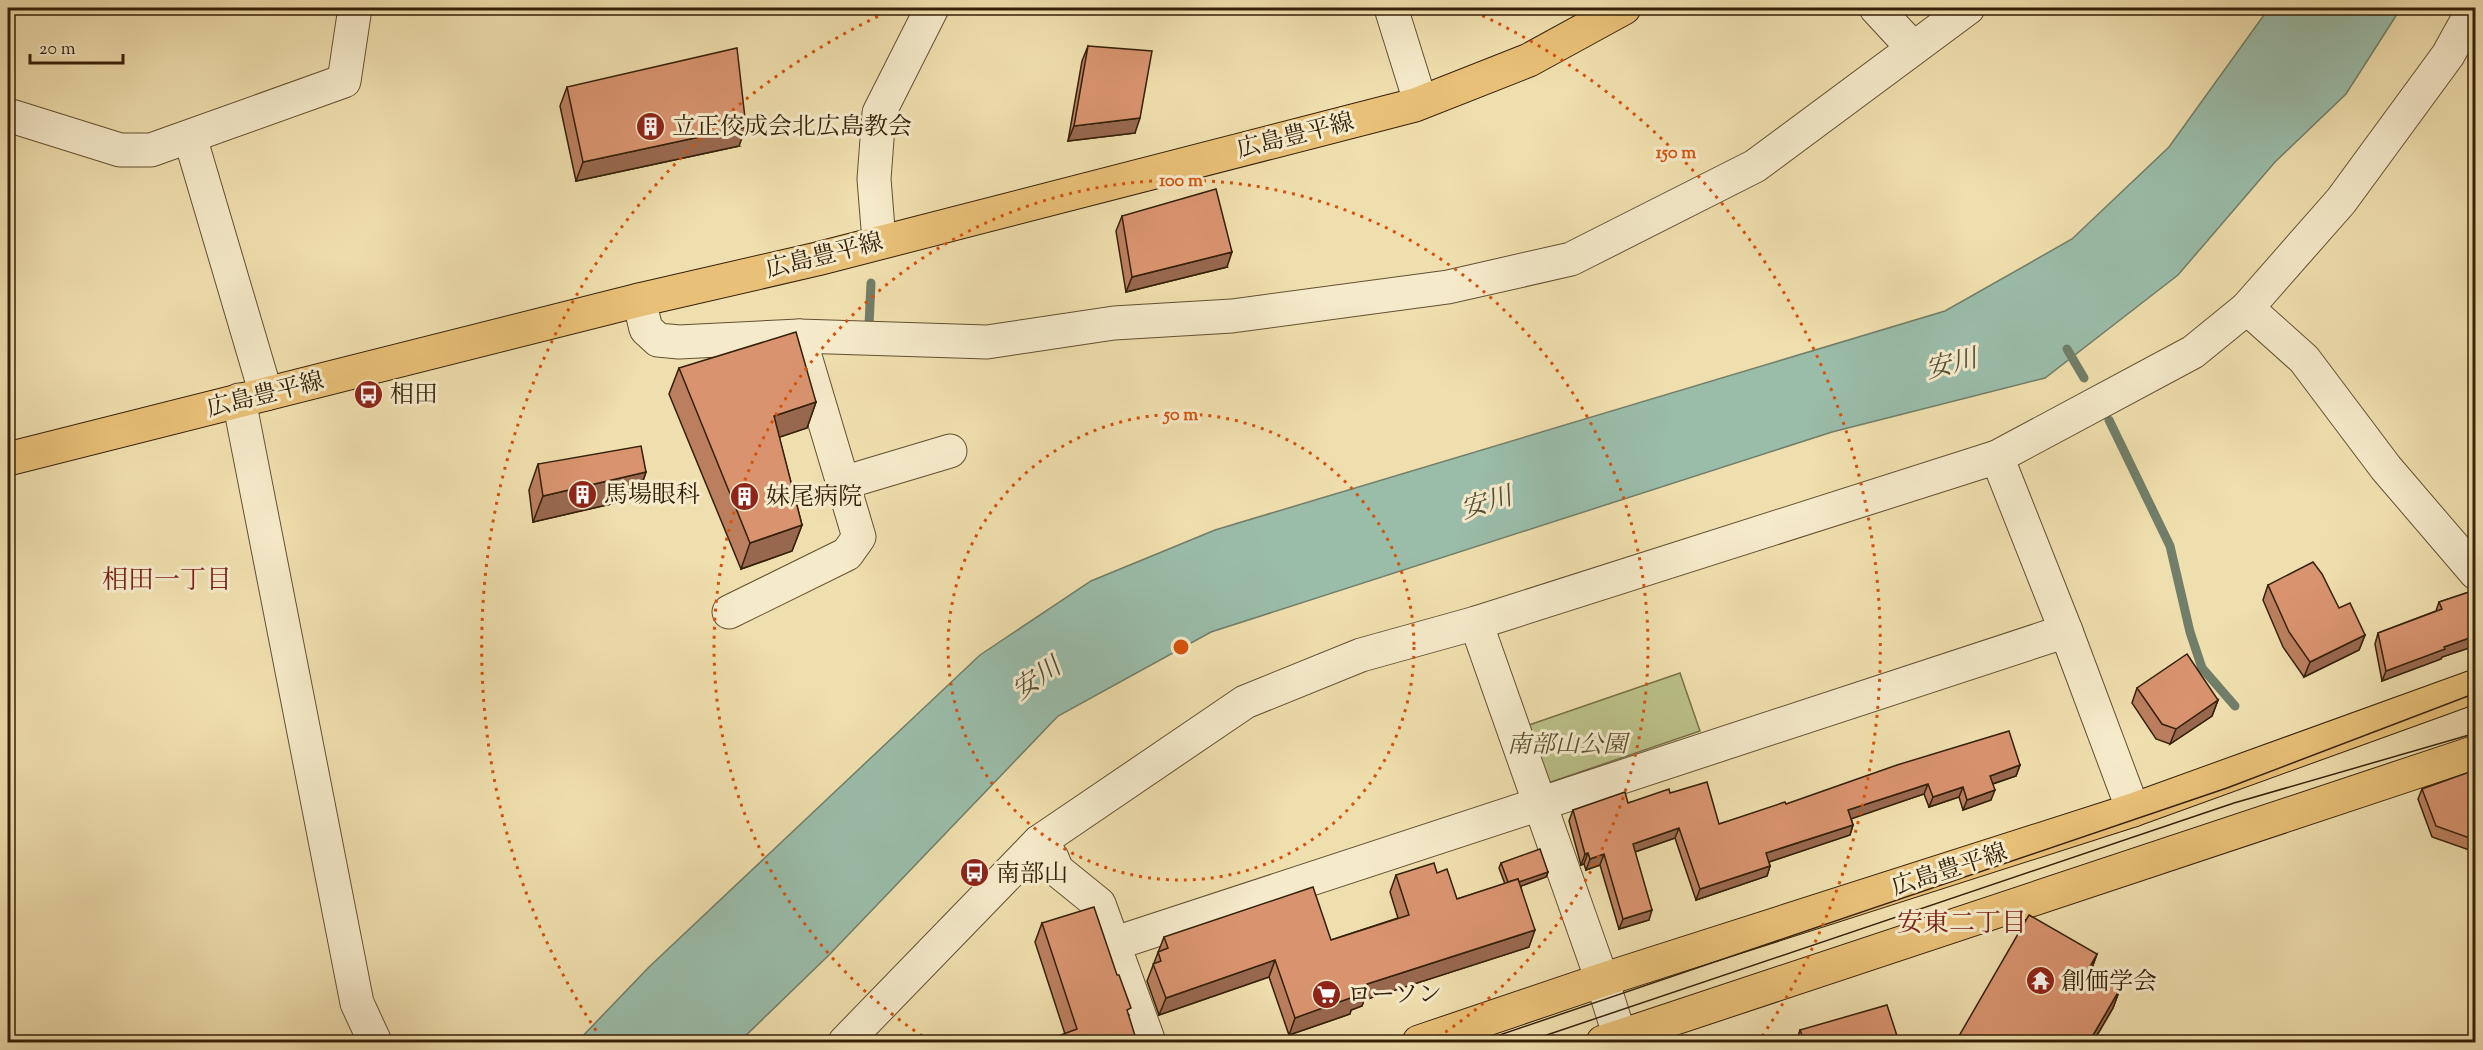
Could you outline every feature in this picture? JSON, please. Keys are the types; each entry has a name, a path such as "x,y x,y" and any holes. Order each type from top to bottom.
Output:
{"main road":[{"name":"広島豊平線","path":"8,459 639,300 817,259 879,241 1415,105 1420,101 1529,60 1624,8"},
{"name":"広島豊平線","path":"1419,1042 1602,980 2133,810 2475,686"},
{"path":"1611,1040 2475,752"}],"street":[{"path":"8,115 120,150 152,150 344,81 355,8"},
{"path":"879,241 874,179 879,114 932,8"},
{"path":"1391,8 1420,101"},
{"path":"1876,8 1913,48"},
{"path":"639,300 646,329 658,340 679,342 799,336 987,342 1114,323 1232,316 1448,287 1571,259 1755,166 1968,8"},
{"path":"845,1042 1039,842 1245,702 1361,655 1476,623 1996,456 2193,352 2247,308 2341,201 2448,55 2475,8"},
{"path":"190,137 253,397 357,1003 375,1042"},
{"path":"2247,308 2304,359 2386,468 2475,573"},
{"path":"729,612 847,554 859,537 799,336"},
{"path":"843,483 950,451"},
{"path":"1996,456 2066,631 2133,810"},
{"path":"1476,623 1602,980 1611,1040"},
{"path":"1113,944 1539,802 2066,631"},
{"path":"1039,842 1052,858 1057,870 1099,904 1149,1042"}],"green space":[{"name":"南部山公園","path":"1680,673 1700,731 1545,784 1526,726"}],"water":[{"name":"安川","path":"2269,8 2401,8 2346,94 2275,162 2178,275 2045,378 1832,432 1211,632 1058,716 829,955 739,1042 577,1042 649,967 980,655 1091,581 1215,530 1945,311 2072,239 2169,147"}],"building":[{"path":"1088,46 1152,51 1140,118 1074,126"},
{"name":"立正佼成会北広島教会","path":"737,48 746,127 583,162 567,87"},
{"path":"1216,189 1232,252 1132,277 1122,216"},
{"name":"妹尾病院","path":"796,332 816,402 774,416 802,525 750,543 679,368"},
{"path":"641,446 646,472 543,496 538,464"},
{"path":"2313,562 2322,574 2339,608 2350,603 2365,635 2310,662 2289,632 2268,585"},
{"path":"2475,590 2475,636 2386,671 2378,633 2442,609 2439,602"},
{"path":"2187,654 2218,700 2176,729 2162,724 2137,688"},
{"path":"2009,731 2020,765 1990,776 1995,790 1967,800 1963,787 1933,797 1928,784 1848,810 1853,825 1766,853 1770,866 1700,889 1679,828 1633,844 1652,910 1623,919 1604,854 1590,859 1588,853 1585,854 1573,810 1625,792 1628,803 1669,789 1670,793 1707,782 1719,824 1785,802 1786,804 1897,765"},
{"path":"2475,770 2475,840 2436,826 2422,789"},
{"path":"1540,849 1548,872 1519,882 1518,879 1508,882 1501,863"},
{"path":"1434,863 1437,873 1447,869 1457,899 1518,879 1535,930 1367,984 1368,989 1355,994 1356,996 1295,1018 1275,960 1166,998 1153,964 1161,961 1158,952 1168,948 1164,937 1313,887 1331,940 1409,915 1396,875"},
{"path":"1094,907 1131,1008 1127,1010 1137,1042 1042,1042 1077,1029 1042,923"},
{"name":"創価学会","path":"2029,915 2097,954 2088,970 2120,989 2089,1042 1970,1042 1959,1036"},
{"path":"1887,1005 1899,1042 1805,1042 1800,1030"},
{"path":"1677,1038 1688,1042 1666,1042"}],"waterway":[{"path":"869,325 871,283"},
{"path":"2067,349 2084,378"},
{"path":"2109,420 2170,546 2190,632 2202,668 2235,706"}],"tram line":[{"path":"1479,1042 2227,788 2476,693"},
{"path":"1526,1042 2234,803 2476,733"}],"place":[{"name":"立正佼成会北広島教会","path":"651,126"},
{"name":"相田","path":"369,394"},
{"name":"馬場眼科","path":"583,494"},
{"name":"妹尾病院","path":"745,496"},
{"name":"南部山","path":"975,873"},
{"name":"創価学会","path":"2040,981"},
{"name":"ローソン","path":"1326,994"}],"district":[{"name":"相田一丁目","path":"167,579"},
{"name":"安東二丁目","path":"1962,922"}]}
